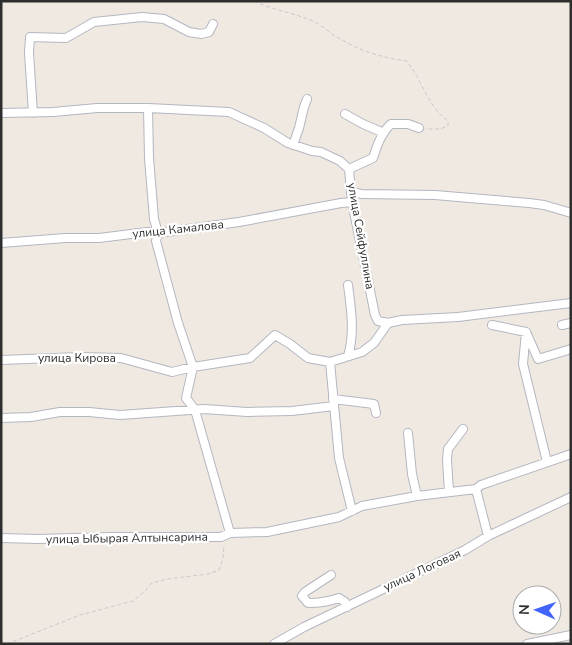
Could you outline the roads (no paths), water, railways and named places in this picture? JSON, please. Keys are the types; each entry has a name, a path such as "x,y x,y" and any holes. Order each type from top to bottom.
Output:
{"street":[{"path":"33,113 29,53 30,37 66,38 94,22 142,17 164,18 190,32 201,34 209,32 213,24"},
{"path":"293,145 300,128 307,99"},
{"name":"улица Сейфуллина","path":"1,113 53,112 97,108 148,108 230,112 264,128 288,143 321,152 340,161 349,169 352,202 375,315 378,322 388,323"},
{"path":"148,108 152,201 158,233 156,240 178,323 194,367 186,398 195,410 230,533"},
{"path":"345,114 384,133"},
{"path":"349,169 373,158 379,140 391,124 408,124 420,128"},
{"path":"351,191 361,194 435,195 529,203 571,213"},
{"name":"улица Камалова","path":"1,243 65,238 99,238 147,232 158,233 239,222 352,202"},
{"path":"348,284 352,313 352,337 348,356"},
{"path":"352,511 339,458 330,362 362,352 374,344 388,323 402,320 458,317 571,304"},
{"path":"562,325 571,323"},
{"path":"492,325 526,332"},
{"path":"526,332 538,359 571,349"},
{"path":"526,332 523,364 547,462"},
{"name":"улица Кирова","path":"1,360 80,357 121,358 172,372 250,358 275,335 308,358 330,362"},
{"path":"1,418 31,417 60,412 120,415 204,409 274,412 292,411 333,402 374,404 376,413"},
{"path":"449,492 448,449 463,429"},
{"path":"408,433 412,474 417,496"},
{"name":"улица Ыбырая Алтынсарина","path":"1,538 221,537 230,533 267,532 340,517 362,506 417,496 476,489 481,485 571,454"},
{"path":"476,489 488,536"},
{"name":"улица Логовая","path":"274,644 304,627 571,497"},
{"path":"331,575 302,596 308,602 318,603 339,598 346,602 347,607"},
{"path":"528,644 571,635"}]}
